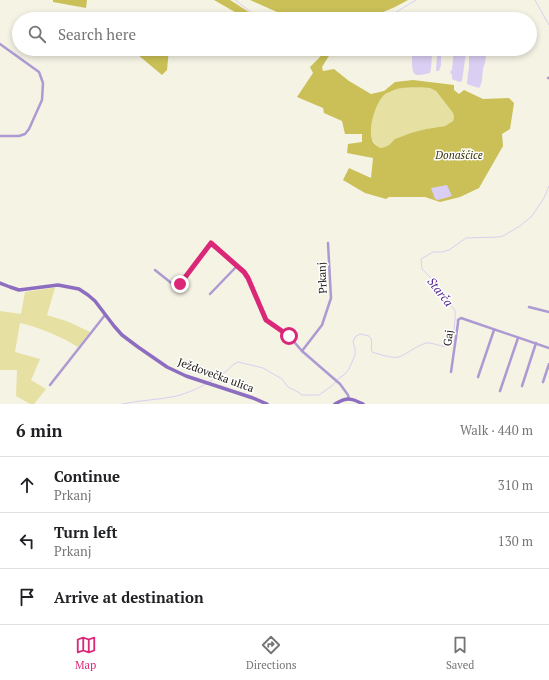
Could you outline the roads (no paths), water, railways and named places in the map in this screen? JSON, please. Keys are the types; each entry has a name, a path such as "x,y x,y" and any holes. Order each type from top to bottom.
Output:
{"main road":[{"name":"Ježdovečka ulica","path":"0,283 22,290 63,285 84,292 99,306 118,332 172,370 267,404"},
{"path":"335,404 349,399 363,404"}],"street":[{"path":"0,44 12,53"},
{"path":"0,136 19,136 25,134 29,129 42,100 43,84 39,72 17,56"},
{"path":"155,270 175,286 178,285 211,243 244,272 266,320 289,336 302,352 339,383 349,399"},
{"name":"Prkanj","path":"302,352 322,325 331,298 328,243"},
{"path":"210,294 237,266"},
{"path":"529,307 549,312"},
{"path":"50,385 105,315"},
{"name":"Gaj","path":"451,372 458,323 460,319 549,348"},
{"path":"478,378 494,330"},
{"path":"500,391 518,338"},
{"path":"522,386 536,343"},
{"path":"544,382 549,364"}],"waterway":[{"path":"235,0 251,12"},
{"path":"396,12 416,0"},
{"name":"Starča","path":"535,0 549,25"},
{"name":"Starča","path":"209,382 223,374 238,362 263,368 282,379 288,387 302,395 319,395 333,385 349,369 355,355 353,342 355,337 360,334 369,336 372,341 372,352 394,357 399,357 420,345 427,343 446,347 451,345 455,323 455,311 432,279 422,269 421,259 433,252 449,250 466,238 503,236 520,226 532,216 544,198 549,186"},
{"name":"Starča","path":"122,404 177,396 206,384"}],"park label":[{"name":"Donaščice","path":"459,155"}]}
